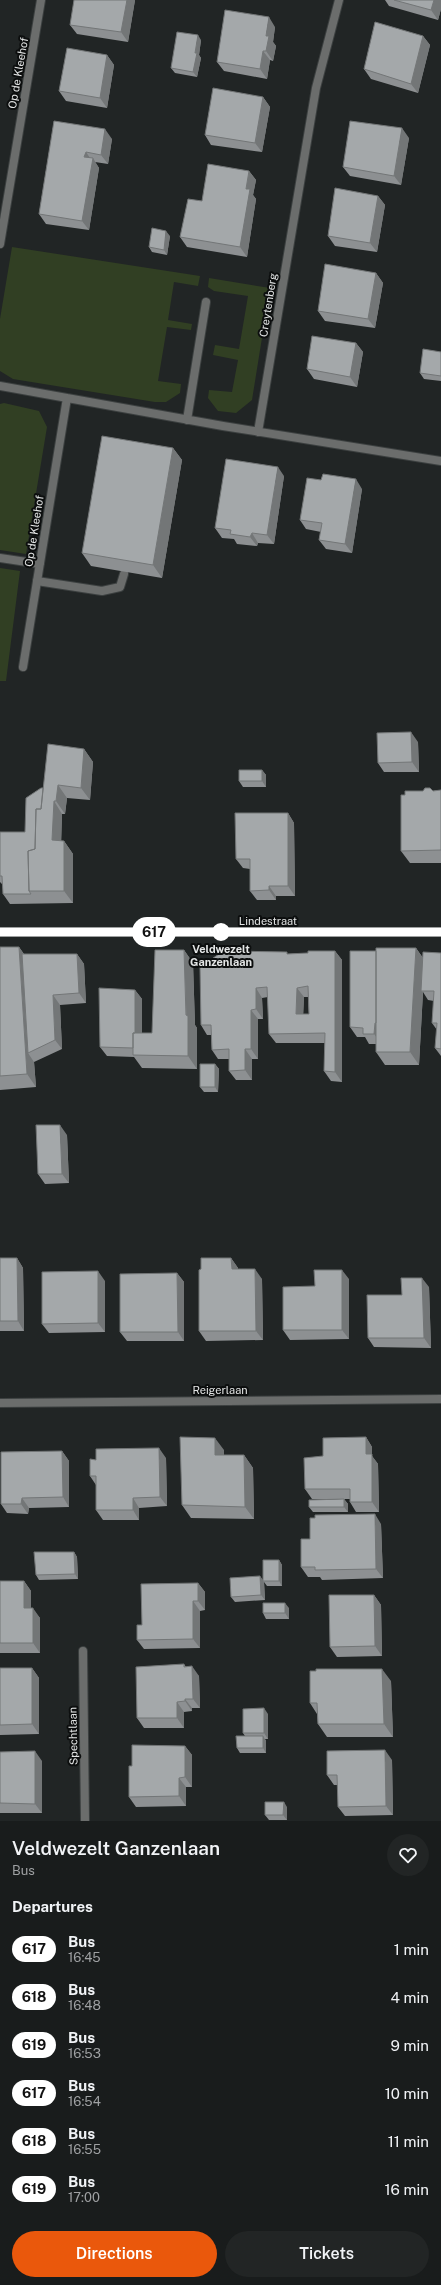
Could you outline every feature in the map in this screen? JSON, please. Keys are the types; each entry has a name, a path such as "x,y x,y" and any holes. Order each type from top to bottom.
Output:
{"street":[{"name":"Op de Kleehof","path":"0,244 41,0"},
{"name":"Creytenberg","path":"258,432 316,88 339,0"},
{"path":"187,420 206,302"},
{"path":"0,386 187,420 441,461"},
{"name":"Op de Kleehof","path":"23,667 67,398"},
{"path":"0,558 40,564"},
{"path":"37,582 102,591 120,587 124,574"},
{"name":"Lindestraat","path":"0,932 441,932"},
{"name":"Reigerlaan","path":"0,1403 441,1399"},
{"name":"Spechtlaan","path":"83,1651 85,1821"}],"green space":[{"path":"12,247 200,276 198,286 174,282 168,320 192,324 191,330 167,327 158,381 181,384 180,393 166,402 155,402 13,379 0,371 0,319"},
{"path":"209,278 270,288 252,400 236,413 218,411 208,398 209,390 232,392 238,360 213,355 215,345 239,349 248,296 214,291 208,287"},
{"path":"4,403 39,411 47,427 26,554 0,550 0,404"},
{"path":"0,568 20,571 6,681 0,681"}],"building":[{"path":"74,0 127,0 121,32 70,25"},
{"path":"394,0 434,0 431,10"},
{"path":"225,10 269,17 266,36 269,36 266,51 263,51 260,69 217,62"},
{"path":"375,22 423,36 411,84 364,69"},
{"path":"177,32 198,35 195,53 197,53 193,72 171,68"},
{"path":"67,48 107,55 100,98 59,91"},
{"path":"213,88 263,97 255,143 205,135"},
{"path":"54,121 105,129 101,155 86,152 84,157 93,158 82,221 39,214"},
{"path":"350,121 402,128 394,176 343,167"},
{"path":"208,164 249,171 246,189 250,189 240,247 180,237 188,199 202,201"},
{"path":"335,188 378,196 370,243 328,236"},
{"path":"152,228 166,231 164,250 149,247"},
{"path":"325,264 376,273 368,319 318,311"},
{"path":"312,336 356,343 350,377 307,369"},
{"path":"423,349 441,352 441,376 420,373"},
{"path":"102,436 173,448 153,565 82,553"},
{"path":"226,459 278,467 267,535 252,533 250,537 230,534 231,530 215,528"},
{"path":"323,474 356,479 345,544 319,540 322,523 300,520 307,478 321,480"},
{"path":"411,732 412,762 378,763 377,733"},
{"path":"48,744 84,749 81,788 58,785 56,801 54,801 52,840 64,841 64,891 29,891 28,851 35,849 36,809 41,809"},
{"path":"239,770 262,770 262,781 239,781"},
{"path":"43,788 41,809 36,809 35,849 28,851 29,891 31,894 3,894 2,876 0,876 0,832 25,832 26,798"},
{"path":"425,788 430,788 433,791 441,790 441,850 401,851 401,795 405,795 405,791 423,791"},
{"path":"235,813 288,813 288,886 269,886 269,890 250,891 250,859 236,859"},
{"path":"0,947 19,947 27,1074 0,1076"},
{"path":"376,948 416,948 410,1052 376,1052"},
{"path":"155,950 184,950 186,1015 188,1016 188,1056 133,1055 133,1033 152,1033"},
{"path":"308,951 335,951 335,1072 324,1071 325,1033 269,1034 267,987 256,988 256,1009 251,1010 251,1049 245,1049 245,1070 229,1071 229,1049 212,1050 211,1025 201,1025 200,967 222,952 287,952 287,954 308,953","holes":["308,986 309,1014 296,1014 297,988"]},
{"path":"350,951 376,951 376,1023 374,1034 363,1034 363,1028 350,1027"},
{"path":"423,952 441,953 441,1049 435,1048 437,1023 432,1023 434,991 421,991"},
{"path":"22,954 77,954 79,993 53,995 55,1040 28,1053"},
{"path":"99,988 135,990 135,1033 133,1033 133,1048 100,1047"},
{"path":"200,1064 215,1064 215,1087 200,1087"},
{"path":"36,1125 60,1125 62,1174 38,1174"},
{"path":"0,1258 17,1258 18,1321 0,1321"},
{"path":"201,1258 231,1258 232,1269 255,1269 256,1331 199,1331 199,1270 201,1269"},
{"path":"314,1270 342,1270 342,1330 283,1330 283,1287 315,1286"},
{"path":"98,1271 98,1323 42,1324 42,1272"},
{"path":"177,1273 178,1332 120,1332 120,1274"},
{"path":"401,1278 422,1278 424,1338 368,1338 367,1295 402,1295"},
{"path":"180,1437 215,1438 215,1455 244,1455 245,1507 182,1505"},
{"path":"366,1437 366,1454 372,1454 372,1502 350,1502 350,1489 305,1489 304,1458 323,1456 323,1438"},
{"path":"159,1448 160,1497 133,1498 133,1510 96,1510 96,1476 90,1476 90,1459 96,1460 96,1449"},
{"path":"62,1451 63,1497 22,1498 21,1504 1,1504 1,1452"},
{"path":"344,1499 344,1507 309,1507 309,1500"},
{"path":"375,1514 376,1569 315,1570 315,1567 301,1567 301,1539 310,1539 310,1518 315,1518 315,1515"},
{"path":"34,1552 74,1552 75,1574 36,1575"},
{"path":"263,1560 279,1560 279,1581 263,1581"},
{"path":"260,1576 261,1595 231,1597 230,1578"},
{"path":"0,1581 24,1581 24,1608 33,1608 33,1643 0,1643"},
{"path":"198,1583 198,1601 193,1601 193,1639 137,1640 137,1625 142,1625 141,1584"},
{"path":"329,1595 374,1595 375,1646 330,1647"},
{"path":"263,1603 285,1603 285,1613 263,1613"},
{"path":"184,1664 184,1667 192,1666 193,1699 185,1699 185,1701 177,1702 177,1718 137,1718 136,1667"},
{"path":"0,1668 32,1668 32,1724 0,1725"},
{"path":"316,1669 382,1669 384,1724 318,1724 317,1703 310,1703 310,1671 316,1671"},
{"path":"264,1708 264,1733 243,1733 243,1709"},
{"path":"236,1736 263,1736 263,1748 237,1748"},
{"path":"132,1745 185,1746 185,1777 179,1778 179,1796 129,1797 129,1766 132,1766"},
{"path":"385,1750 386,1806 338,1807 337,1775 327,1775 327,1751"},
{"path":"35,1751 35,1804 0,1803 0,1752"},
{"path":"265,1802 284,1802 283,1815 265,1815"}],"bus line":[{"name":"617","path":"0,932 441,932"}],"place":[{"name":"Veldwezelt Ganzenlaan","path":"221,932"}]}
